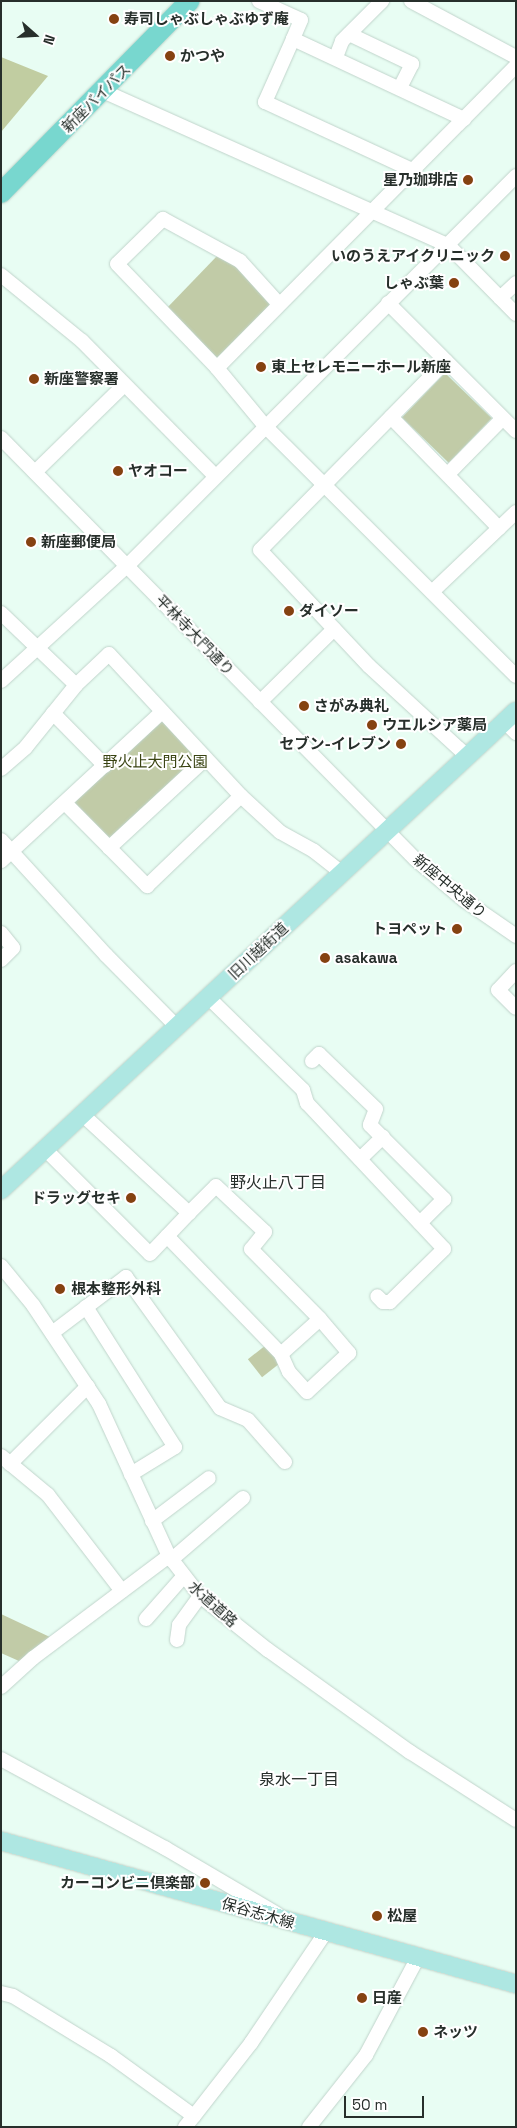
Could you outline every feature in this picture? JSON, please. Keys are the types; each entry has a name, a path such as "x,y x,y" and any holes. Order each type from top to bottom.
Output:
{"highway":[{"name":"新座バイパス","path":"1,177 176,1"},
{"name":"新座バイパス","path":"1,193 190,1"}],"main road":[{"name":"旧川越街道","path":"1,1190 468,757 512,722"},
{"name":"保谷志木線","path":"1,1840 516,1984"}],"street":[{"path":"259,1 301,20 265,102 414,171"},
{"path":"336,57 349,34 382,1"},
{"path":"411,1 516,58"},
{"path":"349,34 412,64 400,88"},
{"path":"294,39 336,57 464,119"},
{"path":"217,368 516,66"},
{"path":"103,91 374,210 448,245 516,314"},
{"path":"1,681 127,566 516,176"},
{"path":"279,304 240,261 163,219 117,264 217,368 265,426 516,676"},
{"path":"1,275 82,341 215,476"},
{"path":"500,298 516,283"},
{"path":"388,303 516,431"},
{"path":"446,361 260,550 369,666 468,757"},
{"path":"35,472 124,385"},
{"path":"391,417 499,528"},
{"path":"448,474 503,418"},
{"name":"平林寺大門通り","path":"1,438 388,831"},
{"path":"432,592 516,512"},
{"path":"1,613 76,685"},
{"path":"260,702 334,629"},
{"path":"1,769 26,747 76,685 109,654 205,759 280,832 314,851 342,873"},
{"path":"1,862 162,712"},
{"path":"53,713 105,766"},
{"path":"109,848 205,759"},
{"path":"65,804 147,886 242,796"},
{"name":"新座中央通り","path":"388,831 441,881 516,936"},
{"path":"1,840 106,955 177,1027"},
{"path":"1,934 13,948 1,960"},
{"path":"516,971 498,990 516,1008"},
{"path":"208,997 304,1090 308,1103 444,1249 443,1253 390,1302 383,1302 377,1296"},
{"path":"312,1062 319,1054 376,1109 370,1125 444,1199 420,1223"},
{"path":"82,1114 189,1213"},
{"path":"360,1159 383,1137"},
{"path":"45,1149 150,1254 167,1236 189,1213 216,1186 265,1232 251,1249 320,1319 349,1353 307,1392 289,1372 281,1354 167,1236"},
{"name":"水道道路","path":"1,1266 52,1333 88,1386 170,1558 183,1577 200,1596 268,1650 410,1752 516,1820"},
{"path":"52,1333 126,1277 220,1408 248,1420 285,1462"},
{"path":"86,1307 175,1447 131,1474"},
{"path":"281,1354 320,1319"},
{"path":"88,1386 6,1460 48,1495 122,1592"},
{"path":"152,1521 209,1478"},
{"path":"1,1687 12,1674 170,1558 243,1498"},
{"path":"146,1619 183,1577"},
{"path":"177,1640 180,1625 200,1596"},
{"path":"1,1759 173,1853 287,1920"},
{"path":"1,1993 13,1996 111,2056 190,2122 251,2043 326,1932"},
{"path":"309,2127 366,2054 418,1957"}],"green space":[{"path":"1,57 48,76 1,132"},
{"path":"217,256 238,266 270,301 269,306 217,358 165,310"},
{"path":"445,373 492,418 449,463 402,418"},
{"name":"野火止大門公園","path":"162,712 205,760 106,849 63,801"},
{"path":"266,1345 280,1363 262,1377 248,1359"},
{"path":"1,1614 52,1638 19,1661 1,1653"}],"place":[{"name":"寿司しゃぶしゃぶゆず庵","path":"114,19"},
{"name":"かつや","path":"170,56"},
{"name":"星乃珈琲店","path":"468,180"},
{"name":"いのうえアイクリニック","path":"505,256"},
{"name":"しゃぶ葉","path":"454,283"},
{"name":"東上セレモニーホール新座","path":"261,367"},
{"name":"新座警察署","path":"34,379"},
{"name":"ヤオコー","path":"118,471"},
{"name":"新座郵便局","path":"31,542"},
{"name":"ダイソー","path":"289,611"},
{"name":"さがみ典礼","path":"304,706"},
{"name":"ウエルシア薬局","path":"372,725"},
{"name":"セブン-イレブン","path":"401,744"},
{"name":"トヨペット","path":"457,929"},
{"name":"asakawa","path":"325,958"},
{"name":"ドラッグセキ","path":"131,1198"},
{"name":"根本整形外科","path":"60,1289"},
{"name":"カーコンビニ倶楽部","path":"205,1883"},
{"name":"松屋","path":"377,1916"},
{"name":"日産","path":"362,1998"},
{"name":"ネッツ","path":"423,2032"}],"district":[{"name":"野火止八丁目","path":"278,1183"},
{"name":"泉水一丁目","path":"299,1780"}]}
